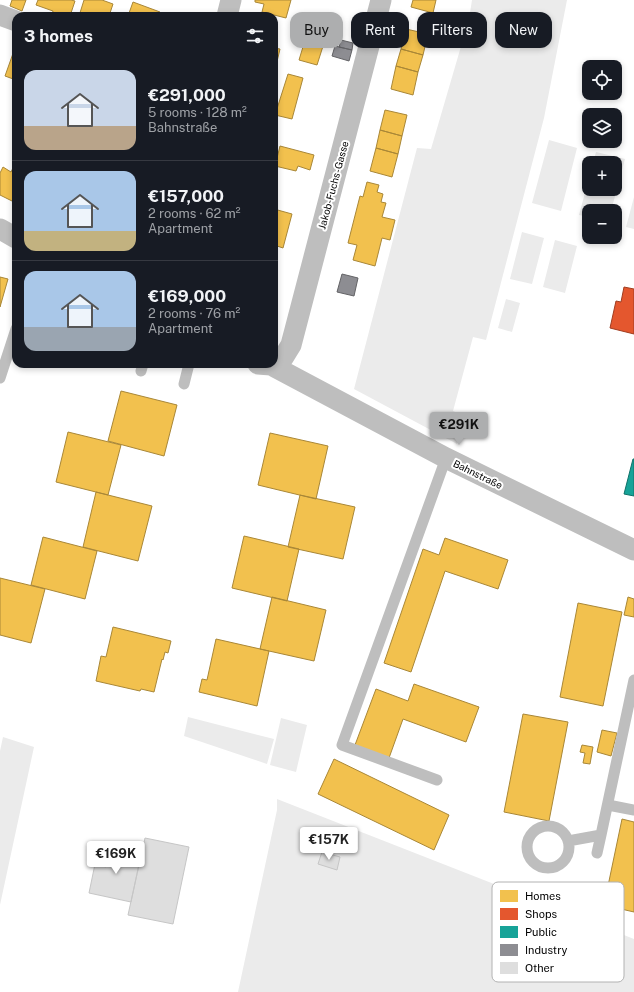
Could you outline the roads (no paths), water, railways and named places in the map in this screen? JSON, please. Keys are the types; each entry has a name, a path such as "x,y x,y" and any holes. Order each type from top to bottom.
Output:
{"street":[{"path":"228,12 230,0"},
{"name":"Jakob-Fuchs-Gasse","path":"278,360 283,358 291,344 381,0"},
{"path":"0,15 12,20"},
{"path":"0,229 12,236"},
{"name":"Bahnstraße","path":"277,368 456,460 605,531 634,550"}],"lane":[{"path":"0,378 12,341"},
{"path":"184,384 188,368"},
{"path":"437,780 342,744 456,460"},
{"path":"597,853 633,692 634,680"},
{"path":"608,805 634,810"},
{"path":"568,841 601,835"}]}
